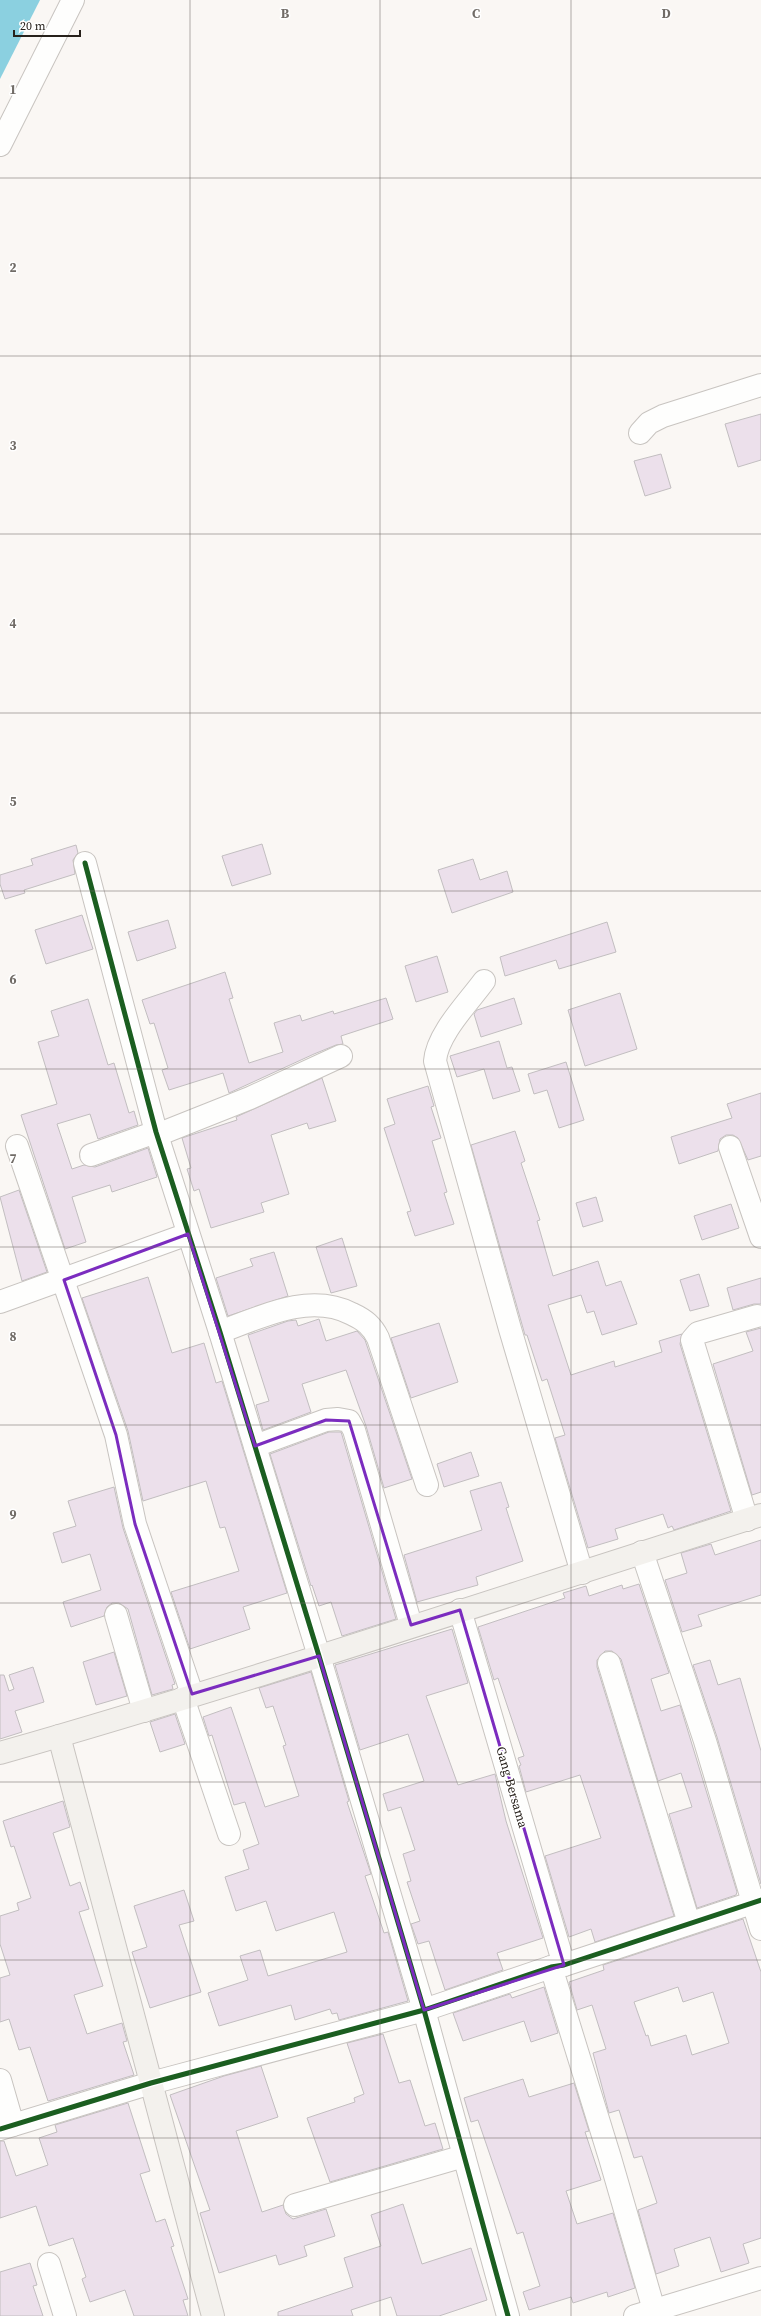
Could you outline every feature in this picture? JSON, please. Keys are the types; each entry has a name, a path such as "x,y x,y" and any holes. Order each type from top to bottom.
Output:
{"street":[{"path":"0,145 73,0"},
{"path":"640,433 649,423 663,416 761,385"},
{"path":"85,863 156,1134 220,1332 319,1656 424,2010 508,2316"},
{"path":"484,981 442,1038 436,1049 435,1061 510,1329 582,1573"},
{"path":"91,1155 156,1134 250,1098 341,1056"},
{"path":"17,1146 116,1435 135,1524 229,1834"},
{"path":"730,1147 755,1195 761,1237"},
{"path":"0,1302 188,1234"},
{"path":"220,1332 287,1308 311,1304 345,1310 370,1324 378,1338 426,1485"},
{"path":"0,1753 144,1711 319,1656 411,1625 582,1573 642,1552 754,1517 692,1340 698,1333 757,1316"},
{"path":"255,1446 326,1420 338,1419 349,1421 354,1430 411,1625"},
{"path":"642,1552 757,1901 761,1929"},
{"name":"Gang Bersama","path":"460,1610 610,2158 645,2314"},
{"path":"116,1615 144,1711"},
{"path":"609,1663 689,1923"},
{"path":"59,1736 213,2316"},
{"path":"0,2080 7,2128 151,2083 424,2010 757,1901"},
{"path":"295,2205 464,2156"},
{"path":"49,2264 65,2316"},
{"path":"645,2314 761,2278"}],"highlighted area":[{"path":"188,1234 255,1446 326,1420 349,1421 411,1625 460,1610 564,1965 424,2010 319,1656 192,1694 135,1524 116,1435 64,1280"}],"water":[{"path":"0,0 40,0 0,79"}],"building":[{"path":"761,414 761,460 738,467 725,424"},
{"path":"661,454 671,488 645,496 634,461"},
{"path":"262,844 271,874 232,886 222,856"},
{"path":"76,845 78,853 73,860 75,874 24,890 25,893 5,899 0,884 0,875 33,865 31,859"},
{"path":"473,859 480,880 507,871 513,892 452,913 438,870"},
{"path":"82,915 93,949 46,964 35,930"},
{"path":"168,920 176,948 137,961 128,932"},
{"path":"607,922 616,952 559,969 556,960 505,976 500,957"},
{"path":"437,956 448,992 416,1002 405,966"},
{"path":"225,972 233,998 229,999 249,1063 283,1052 274,1023 300,1015 302,1021 333,1011 334,1014 386,998 393,1019 341,1036 343,1044 336,1045 314,1054 229,1093 223,1073 169,1090 162,1070 168,1068 154,1023 150,1024 142,1000"},
{"path":"620,993 637,1049 585,1066 568,1010"},
{"path":"514,998 522,1024 481,1037 474,1014 477,1010"},
{"path":"88,999 108,1065 114,1063 129,1113 134,1111 138,1125 98,1139 90,1114 57,1124 72,1169 84,1165 95,1167 148,1148 157,1177 112,1192 110,1185 72,1197 86,1242 65,1249 21,1115 57,1104 38,1042 59,1036 51,1011"},
{"path":"499,1041 507,1068 512,1067 520,1091 493,1099 484,1069 457,1077 450,1056"},
{"path":"566,1062 584,1120 559,1128 547,1090 534,1094 528,1074"},
{"path":"322,1078 336,1121 309,1129 307,1123 271,1135 289,1194 261,1203 264,1212 211,1228 199,1189 194,1191 187,1169 191,1168 182,1138 237,1120 236,1117"},
{"path":"428,1086 434,1106 431,1107 441,1138 432,1141 447,1192 444,1193 454,1224 415,1236 407,1212 411,1211 384,1128 395,1124 387,1099"},
{"path":"761,1093 761,1156 748,1160 738,1138 733,1135 726,1135 720,1139 718,1151 679,1164 671,1137 732,1118 727,1104"},
{"path":"515,1131 525,1161 521,1163 540,1220 537,1221 553,1276 598,1261 606,1286 621,1281 637,1324 602,1335 594,1311 587,1313 581,1295 548,1305 571,1375 614,1361 615,1367 662,1352 659,1341 682,1334 680,1344 731,1511 674,1530 672,1526 668,1528 663,1514 615,1529 618,1539 588,1548 555,1438 565,1435 547,1379 542,1381 527,1335 525,1335 471,1145"},
{"path":"19,1190 47,1272 22,1281 0,1197"},
{"path":"596,1197 603,1221 583,1227 576,1203"},
{"path":"731,1204 739,1228 702,1240 694,1216"},
{"path":"342,1238 357,1286 331,1293 316,1247"},
{"path":"274,1252 288,1296 228,1316 216,1278 253,1266 250,1259"},
{"path":"699,1274 709,1306 690,1311 680,1280"},
{"path":"148,1277 172,1353 204,1343 216,1383 222,1381 287,1593 243,1607 250,1629 190,1649 171,1592 239,1571 225,1527 220,1528 206,1481 143,1501 128,1431 82,1298"},
{"path":"761,1278 761,1304 754,1304 733,1310 727,1288"},
{"path":"319,1319 326,1341 357,1331 365,1340 412,1479 384,1488 366,1426 346,1370 302,1384 311,1412 263,1430 256,1405 269,1401 248,1335 288,1321 296,1320 298,1326"},
{"path":"439,1323 458,1382 411,1398 391,1338"},
{"path":"761,1328 761,1492 752,1495 713,1364 753,1351 746,1332"},
{"path":"329,1432 341,1432 396,1619 342,1636 331,1602 319,1606 312,1585 311,1586 270,1454"},
{"path":"471,1452 479,1476 444,1487 437,1464"},
{"path":"501,1482 509,1507 506,1508 523,1561 476,1577 478,1585 417,1602 404,1555 482,1530 470,1491"},
{"path":"114,1487 123,1528 175,1684 172,1685 173,1689 152,1695 128,1609 119,1603 112,1603 107,1607 104,1616 71,1627 63,1602 101,1590 90,1554 62,1563 53,1533 76,1526 68,1501"},
{"path":"761,1540 761,1595 698,1615 702,1626 682,1632 665,1580 687,1573 681,1553 711,1544 715,1555"},
{"path":"639,1584 669,1673 651,1679 661,1711 680,1705 737,1892 736,1895 697,1908 669,1814 692,1807 681,1773 658,1781 621,1659 612,1651 605,1651 597,1660 597,1667 674,1916 595,1942 591,1929 569,1937 545,1856 601,1838 580,1775 526,1792 519,1766 521,1765 518,1758 524,1756 498,1678 494,1680 478,1627 565,1598 563,1593 586,1586 589,1596 622,1585 623,1589"},
{"path":"452,1629 468,1683 426,1696 458,1785 495,1774 506,1821 543,1938 497,1953 503,1970 445,1990 429,1941 418,1944 411,1924 420,1921 407,1882 411,1881 403,1854 415,1850 401,1807 388,1811 383,1794 424,1781 408,1734 360,1750 335,1665"},
{"path":"114,1652 127,1696 96,1705 83,1662"},
{"path":"710,1660 718,1685 740,1678 761,1751 761,1884 717,1737 693,1665"},
{"path":"33,1667 44,1702 15,1711 22,1732 0,1739 0,1675 4,1675 9,1691 14,1689 9,1675"},
{"path":"311,1672 349,1801 347,1802 371,1874 365,1876 384,1933 388,1932 408,2001 339,2020 337,2013 332,2014 330,2009 295,2020 291,2005 219,2026 208,1993 248,1980 240,1956 260,1950 268,1976 347,1952 334,1912 276,1931 266,1901 236,1911 225,1877 249,1869 243,1850 259,1844 245,1802 234,1805 212,1735 209,1736 203,1717 231,1707 265,1807 299,1796 283,1746 286,1745 273,1706 266,1708 259,1688"},
{"path":"175,1714 185,1744 160,1752 150,1722"},
{"path":"63,1801 70,1827 53,1833 70,1886 80,1882 89,1909 79,1912 103,1986 74,1995 87,2034 122,2023 127,2041 123,2042 134,2075 48,2101 30,2047 19,2050 9,2019 0,2022 0,1978 10,1975 0,1944 0,1916 19,1910 17,1903 31,1898 14,1846 11,1847 3,1821"},
{"path":"184,1890 194,1921 179,1925 201,1992 150,2008 132,1952 147,1947 134,1906"},
{"path":"743,1919 761,1972 761,2238 743,2244 749,2263 721,2272 710,2237 674,2249 679,2266 656,2274 638,2210 657,2203 642,2156 634,2158 619,2110 609,2113 593,2053 606,2049 592,2005 577,2010 569,1982 604,1970 603,1965","holes":["678,1987 683,2002 713,1992 729,2043 692,2055 686,2035 651,2046 634,2002"]},
{"path":"544,1987 558,2033 531,2042 524,2021 463,2041 453,2013 510,1994 512,1998"},
{"path":"383,2034 399,2083 410,2080 425,2126 435,2123 443,2149 330,2182 307,2118 355,2102 354,2098 364,2094 347,2043"},
{"path":"261,2066 278,2117 236,2131 262,2212 283,2205 286,2214 293,2219 326,2209 335,2236 304,2246 307,2256 279,2265 276,2255 219,2273 200,2213 210,2210 170,2095 224,2076"},
{"path":"523,2079 529,2097 574,2083 589,2131 585,2132 601,2180 566,2191 577,2224 613,2213 635,2288 608,2297 607,2292 573,2303 571,2297 529,2310 523,2292 540,2286 523,2232 517,2234 478,2120 471,2122 464,2098"},
{"path":"128,2103 150,2171 140,2174 156,2222 165,2219 174,2246 171,2247 188,2299 183,2300 188,2316 134,2316 125,2290 90,2302 82,2279 86,2277 73,2238 49,2246 36,2206 0,2218 0,2141 4,2141 16,2176 48,2165 39,2138 57,2132 55,2125"},
{"path":"403,2204 422,2264 471,2248 487,2300 439,2316 397,2316 391,2297 351,2310 353,2316 278,2316 278,2312 353,2287 344,2258 381,2246 371,2215"},
{"path":"30,2263 37,2285 33,2286 43,2316 0,2316 0,2272"}],"cycle path":[{"path":"85,863 156,1132 220,1332 319,1656 424,2010 508,2316"},
{"path":"0,2129 151,2083 424,2010 551,1967 564,1965 761,1900"}]}
